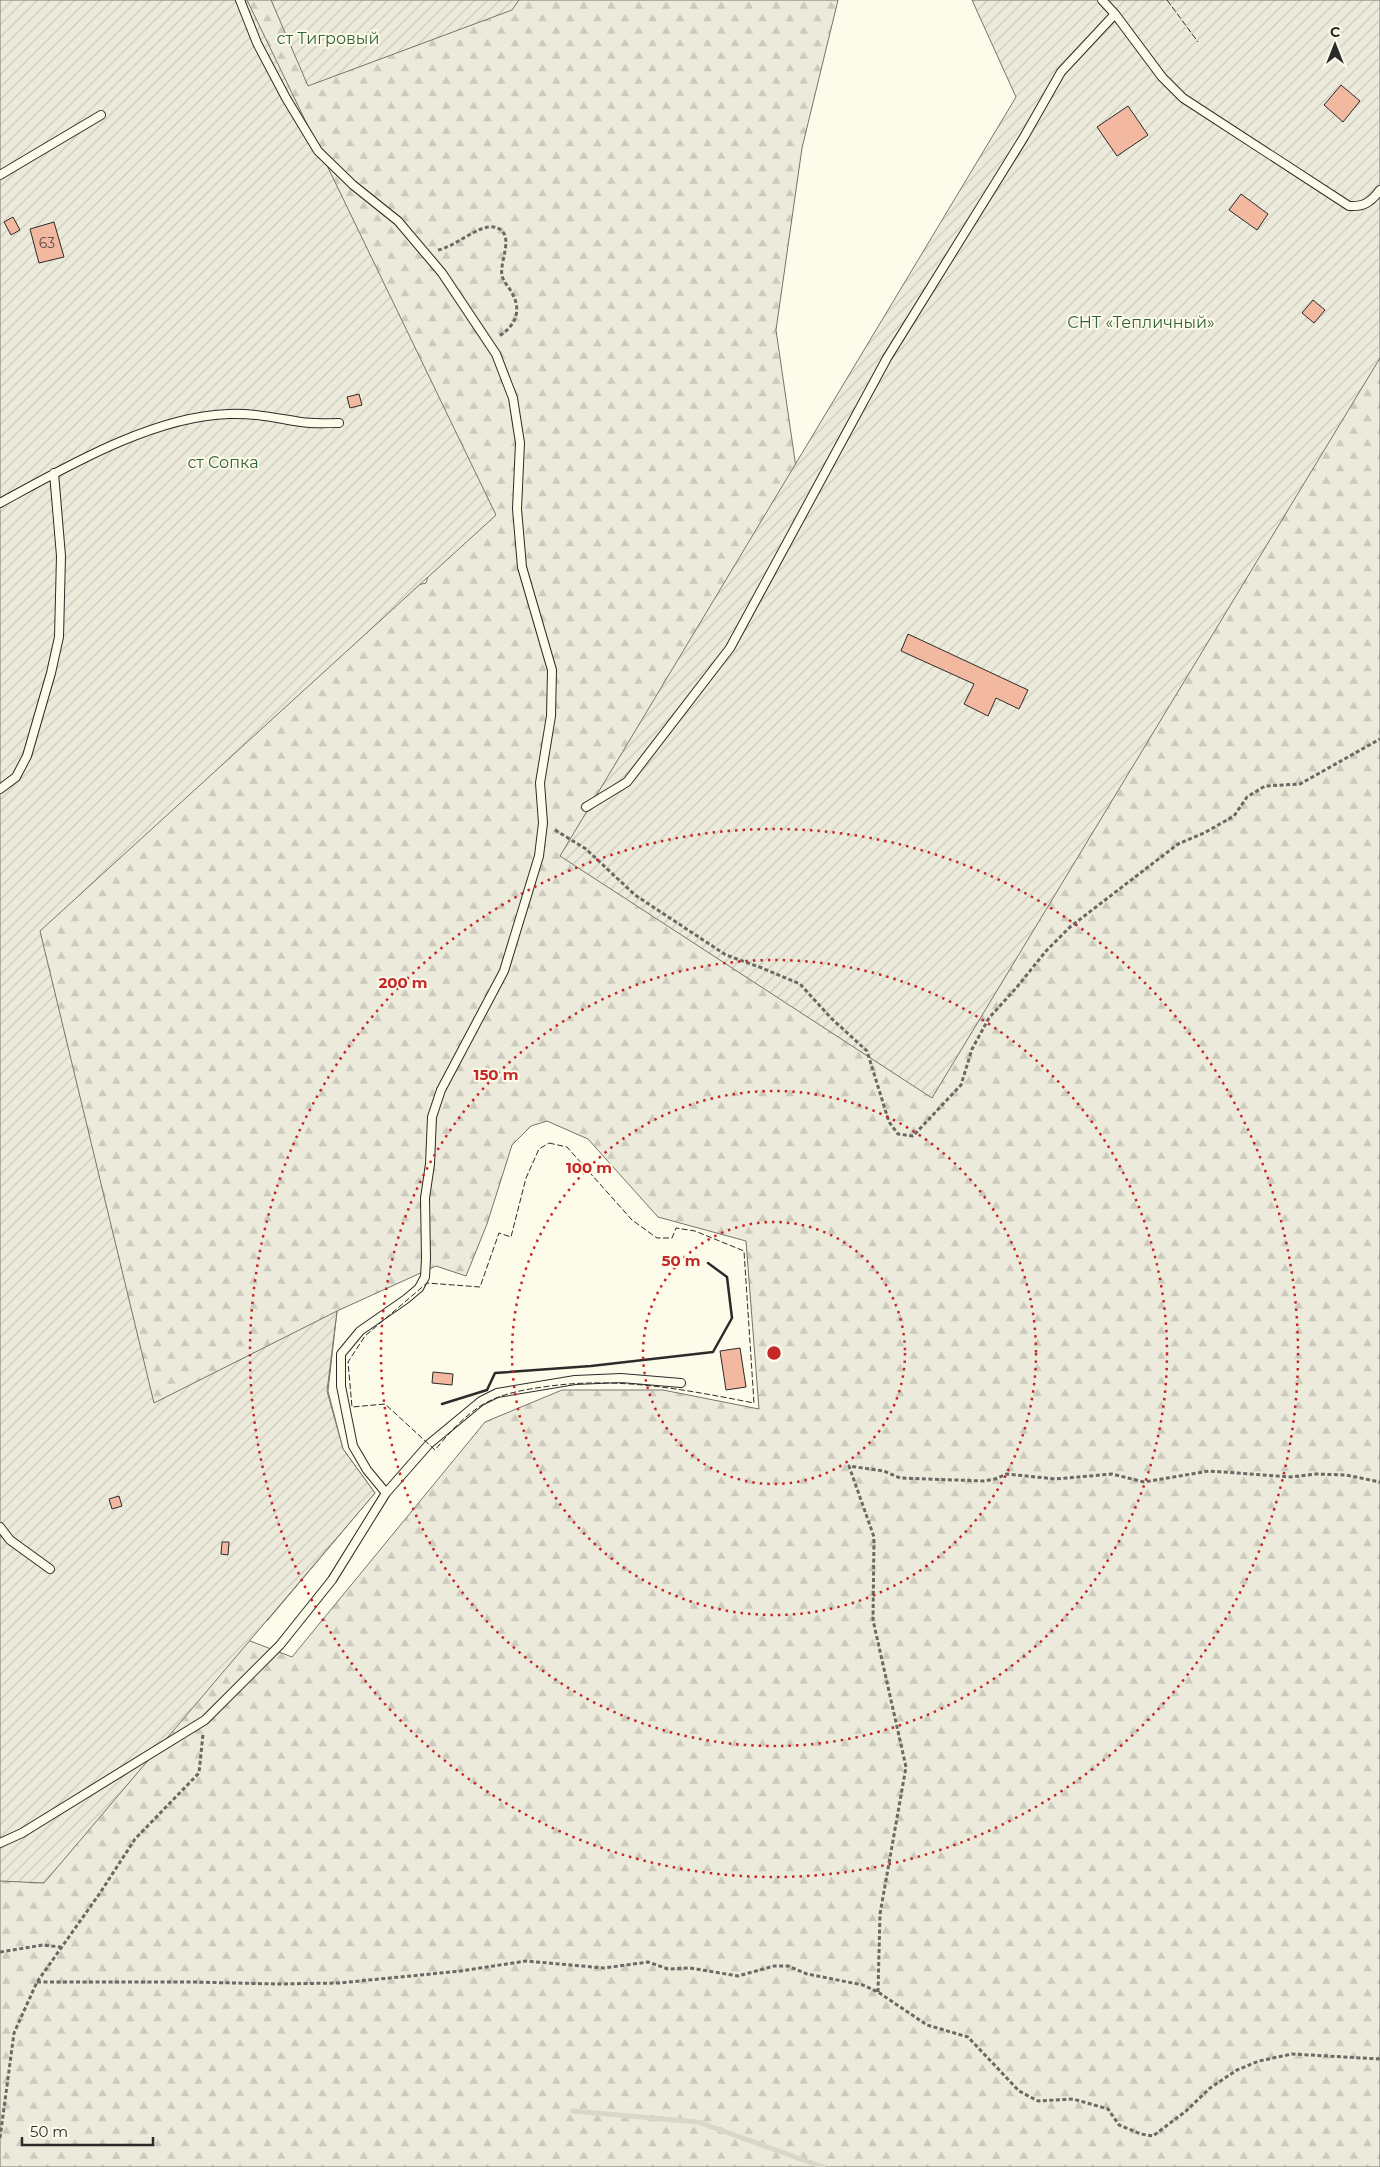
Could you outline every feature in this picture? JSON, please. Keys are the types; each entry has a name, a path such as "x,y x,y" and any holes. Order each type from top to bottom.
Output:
{"lane":[{"path":"240,0 257,43 286,98 318,151 353,185 398,221 442,273 491,344 513,398 520,444 517,509 522,567 552,670 551,716 540,783 543,823 539,856 504,971 441,1090 432,1118 430,1164 425,1198 425,1277 419,1288 406,1299 360,1331 341,1354 341,1386 352,1446 367,1470 386,1493"},
{"path":"1102,0 1115,14 1162,76 1183,98 1349,206 1360,207 1371,201 1380,190"},
{"path":"586,807 627,782 730,648 887,358 1024,137 1061,72 1115,14"},
{"path":"0,175 101,115"},
{"path":"0,502 127,439 171,423 226,414 261,414 302,422 339,423"},
{"path":"0,789 16,777 27,756 52,673 59,637 61,556 54,474"},
{"path":"0,1843 22,1833 204,1720 280,1645 332,1580 386,1493 442,1432 480,1401 497,1393 575,1380 621,1378 681,1383"},
{"path":"0,1527 10,1540 50,1569"}],"path":[{"path":"425,252 446,249 482,229 493,227 501,230 506,238 502,274 514,295 518,308 515,319 509,329 491,344"},
{"path":"543,823 586,849 635,895 726,955 800,984 831,1018 868,1051 889,1122 898,1134 913,1136 961,1085 972,1049 989,1018 1046,951 1070,927 1178,844 1204,833 1234,816 1247,797 1265,786 1300,784 1380,739"},
{"path":"878,1992 880,1914 906,1767 872,1620 874,1537 849,1466 884,1471 900,1478 984,1481 995,1480 1006,1474 1055,1479 1112,1474 1144,1482 1209,1471 1291,1477 1316,1474 1346,1475 1380,1482"},
{"path":"0,2138 14,2033 37,1982 100,1893 135,1839 199,1773 204,1720"},
{"path":"0,1952 43,1945 61,1947"},
{"path":"37,1982 339,1983 526,1961 604,1968 648,1962 668,1969 690,1968 738,1976 774,1966 788,1966 807,1974 863,1985 878,1992 927,2025 968,2038 1019,2091 1038,2101 1073,2099 1108,2109 1119,2125 1141,2134 1153,2136 1186,2111 1210,2088 1236,2070 1259,2061 1292,2054 1380,2059"}],"green space":[{"name":"ст Сопка","path":"0,0 247,0 496,515 40,931 154,1403 337,1311 327,1391 343,1449 375,1493 44,1883 0,1881"},
{"path":"108,0 838,0 802,148 776,330 829,695 1380,302 1380,2167 0,2167 0,1695 224,1631 292,1657 485,1422 562,1390 663,1390 759,1409 746,1241 658,1217 588,1139 547,1121 531,1126 512,1145 487,1224 466,1276 436,1266 337,1311 328,1391 343,1449 375,1493 267,1621 195,1422 85,1459 0,979 256,622 426,583 459,474"},
{"name":"ст Тигровый","path":"271,0 519,0 512,10 308,86"},
{"name":"СНТ «Тепличный»","path":"972,0 1380,0 1380,358 932,1098 560,856 1016,97"}],"building":[{"path":"1341,85 1360,101 1343,122 1324,105"},
{"path":"1128,106 1148,135 1117,156 1097,127"},
{"path":"1241,194 1268,214 1257,230 1229,210"},
{"path":"13,217 20,230 11,235 4,222"},
{"path":"54,222 64,257 39,263 30,229"},
{"path":"1313,300 1325,310 1314,323 1302,313"},
{"path":"359,394 362,405 350,408 347,397"},
{"path":"908,634 1028,690 1019,709 996,698 988,716 964,704 974,684 901,651"},
{"path":"740,1348 746,1387 726,1390 720,1351"},
{"path":"433,1372 453,1374 452,1385 432,1383"},
{"path":"119,1496 122,1506 112,1509 109,1499"},
{"path":"222,1542 229,1542 228,1555 221,1554"}],"waterway":[{"path":"573,2111 698,2122 823,2167"}],"fence":[{"path":"1167,0 1198,42"},
{"path":"549,1143 567,1147 632,1220 657,1238 672,1238 676,1228 695,1231 744,1251 754,1403 675,1389 623,1384 570,1384 543,1387 504,1395 482,1405 457,1426 435,1450 385,1404 352,1407 348,1362 365,1336 427,1283 480,1287 499,1233 511,1237 526,1178 539,1149 549,1143"}],"wall":[{"path":"442,1404 487,1390 495,1373 591,1366 713,1352 732,1318 727,1277 708,1263"}]}
